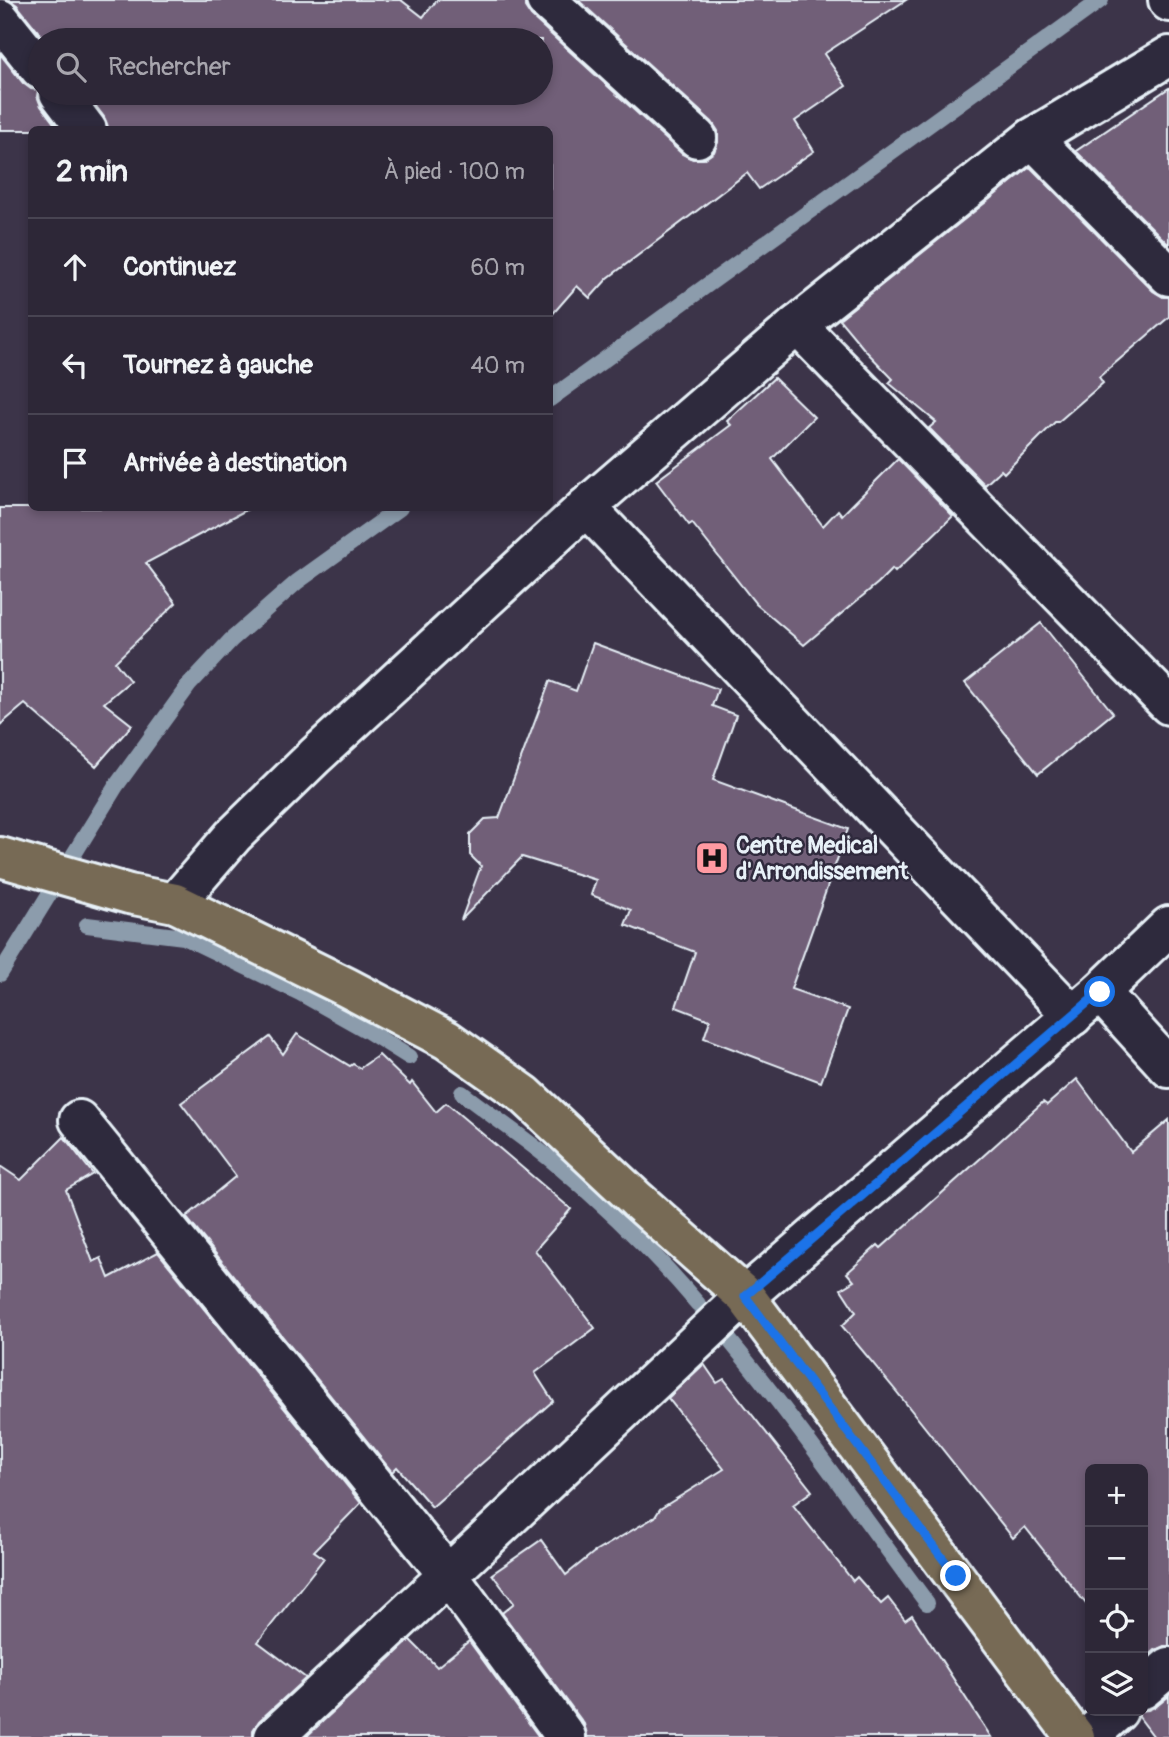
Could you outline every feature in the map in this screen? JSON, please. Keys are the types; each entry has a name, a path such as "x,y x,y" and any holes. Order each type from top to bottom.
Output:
{"main road":[{"path":"0,857 129,894 175,903 447,1040 525,1095 745,1296 1075,1737"}],"street":[{"path":"546,0 697,138"},
{"path":"0,19 28,54"},
{"path":"175,903 233,836 315,756 586,507 797,325 1032,138 1169,56"},
{"path":"68,105 84,126"},
{"path":"1032,138 1169,276"},
{"path":"797,325 1169,705"},
{"path":"586,507 1086,1004 1169,1068"},
{"path":"274,1737 745,1296 1086,1004 1169,926"},
{"path":"79,1120 448,1576 566,1737"},
{"path":"1148,1685 1169,1667"},
{"path":"1087,1737 1112,1716"}],"building":[{"path":"10,0 401,0 423,17 437,0 525,0 525,7 531,16 544,28 35,28"},
{"path":"578,0 906,0 824,54 846,86 795,121 814,151 759,189 747,173 608,278 590,298 577,286 553,314 553,126 107,126 95,105 553,105 553,36 682,154 693,159 704,159 714,152 718,142 718,131 712,122"},
{"path":"0,54 28,87 28,105 41,105 56,126 0,130"},
{"path":"1169,88 1169,245 1076,151"},
{"path":"1030,167 1153,291 1163,297 1169,297 1169,317 1099,377 1103,383 1055,422 1004,473 1001,470 985,485 929,428 936,422 889,383 893,379 839,319"},
{"path":"774,378 814,417 772,459 823,526 838,510 842,515 898,459 953,516 895,572 892,569 804,645 756,604 692,523 689,525 656,481 731,425 727,421"},
{"path":"0,508 28,508 28,511 244,511 146,563 176,603 115,662 130,681 104,703 132,725 96,766 25,704 0,725"},
{"path":"1041,623 1113,713 1038,774 965,683"},
{"name":"Centre Medical d'Arrondissement","path":"593,643 718,689 712,706 736,715 713,780 848,829 791,989 848,1009 821,1082 704,1038 710,1020 676,1007 695,952 625,925 631,910 591,895 596,880 522,857 461,920 481,866 470,855 470,834 485,819 499,818 550,681 576,691"},
{"path":"297,1034 350,1066 353,1064 360,1068 379,1055 410,1085 412,1082 436,1112 446,1103 571,1209 535,1250 595,1328 535,1373 553,1401 432,1507 397,1467 392,1472 186,1217 236,1176 181,1103 270,1037 283,1054"},
{"path":"1077,1079 1131,1152 1169,1120 1169,1646 1155,1650 1148,1656 1148,1464 1085,1464 1085,1603 1025,1527 1013,1538 842,1326 856,1312 841,1289 854,1281 847,1273 878,1245 881,1248 1043,1102 1047,1105"},
{"path":"64,1137 93,1174 66,1190 93,1262 101,1258 109,1278 158,1252 361,1503 314,1551 324,1558 258,1642 306,1678 259,1721 253,1730 253,1737 0,1737 0,1166 21,1180"},
{"path":"704,1364 717,1383 724,1379 812,1491 793,1505 853,1581 857,1577 881,1604 888,1598 905,1620 912,1615 991,1737 587,1737 584,1724 502,1613 514,1603 492,1574 541,1540 566,1575 593,1553 655,1517 660,1509 724,1469 668,1398"},
{"path":"410,1640 437,1667 469,1641 539,1737 306,1737"},
{"path":"1169,1696 1169,1737 1154,1737 1139,1717 1148,1716 1148,1710"}],"waterway":[{"path":"553,397 1101,0"},
{"path":"0,974 116,786 189,685 231,640 297,582 396,511"},
{"path":"87,925 184,937 300,993 409,1057"},
{"path":"462,1093 545,1155 594,1197 648,1249 698,1304"},
{"path":"720,1329 800,1430 927,1603"}],"place":[{"name":"Centre Medical d'Arrondissement","path":"712,858"}],"route":[{"path":"956,1576 745,1296 1100,992"}]}
